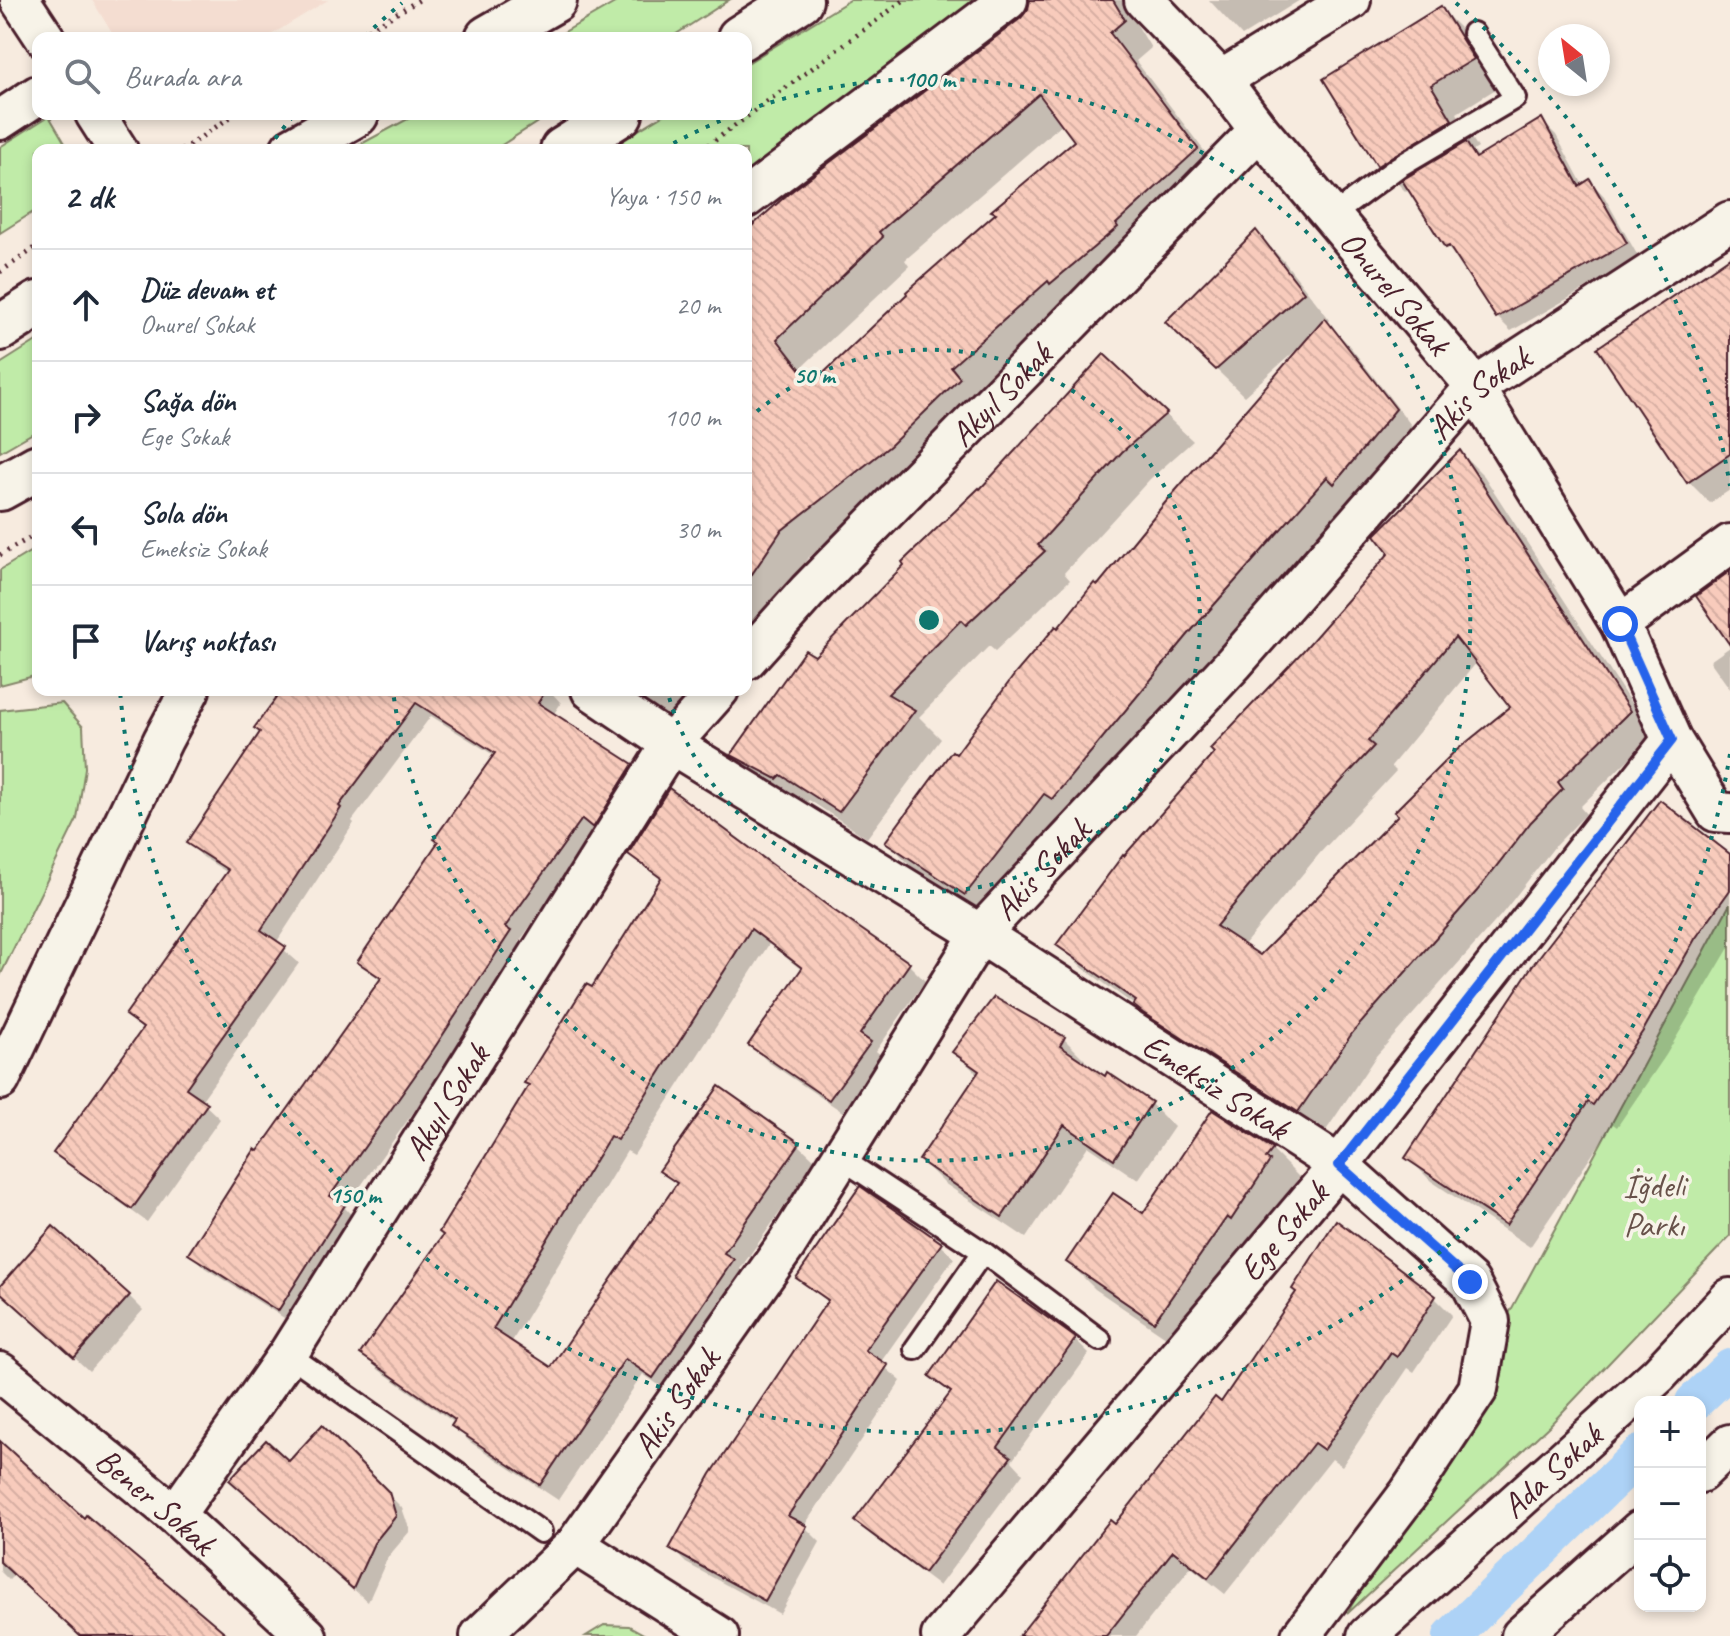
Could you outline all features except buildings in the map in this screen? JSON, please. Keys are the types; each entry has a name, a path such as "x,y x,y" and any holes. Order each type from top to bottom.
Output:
{"main road":[{"path":"498,32 554,0"},
{"path":"749,32 800,0"},
{"path":"304,144 346,120"},
{"path":"572,144 610,120"},
{"path":"0,328 32,308"},
{"path":"0,488 32,470"}],"street":[{"path":"20,0 41,32"},
{"path":"752,193 1008,0"},
{"name":"Onurel Sokak","path":"1144,0 1221,80 1474,388 1620,624 1672,740 1716,812 1730,813"},
{"path":"1221,80 1351,0"},
{"path":"0,120 32,99"},
{"path":"99,120 114,144"},
{"name":"Akyıl Sokak","path":"752,653 808,591 1259,130"},
{"name":"Akis Sokak","path":"480,1636 787,1244 980,934 1234,663 1474,388 1730,221"},
{"path":"1620,624 1730,544"},
{"path":"0,1080 187,696"},
{"name":"Emeksiz Sokak","path":"600,696 671,744 980,934 1339,1165 1470,1282 1490,1321 1478,1389 1409,1493 1301,1636"},
{"name":"Akyıl Sokak","path":"175,1515 288,1354 671,744 714,696"},
{"name":"Ege Sokak","path":"941,1636 1339,1165 1672,740"},
{"name":"Ada Sokak","path":"1367,1636 1659,1374 1730,1298"},
{"name":"Bener Sokak","path":"0,1372 175,1515 307,1636"},
{"path":"1705,1468 1730,1444"},
{"path":"1521,1636 1634,1535"},
{"path":"558,1538 719,1636"}],"lane":[{"path":"1332,216 1398,167 1515,98 1473,33"},
{"path":"839,1157 983,1252 1100,1340"},
{"path":"915,1349 983,1252"},
{"path":"288,1354 558,1538"}],"path":[{"path":"365,32 419,0"},
{"path":"752,113 904,0"},
{"path":"191,144 226,120"},
{"path":"710,144 742,120"},
{"path":"0,272 32,250"},
{"path":"0,555 32,536"}],"shaded area":[{"path":"92,0 328,0 276,32 111,32"}],"green space":[{"path":"620,0 729,0 679,32 564,32"},
{"path":"850,0 984,0 752,173 752,144 616,144 655,120 752,120 752,60"},
{"path":"43,120 51,120 65,144 32,144 32,213 0,233 0,147"},
{"path":"406,120 541,120 503,144 361,144"},
{"path":"32,344 32,433 0,452 0,364"},
{"path":"32,551 32,677 0,685 0,570"},
{"path":"62,703 83,727 85,768 77,819 0,976 0,710"},
{"name":"İğdeli Parkı","path":"1730,904 1730,1236 1549,1426 1347,1614"},
{"path":"604,1625 629,1626 647,1636 586,1636"}],"waterway":[{"path":"1700,1396 1730,1368"},
{"path":"1452,1636 1634,1460"}],"route":[{"path":"1470,1282 1339,1165 1672,740 1620,624"}]}
